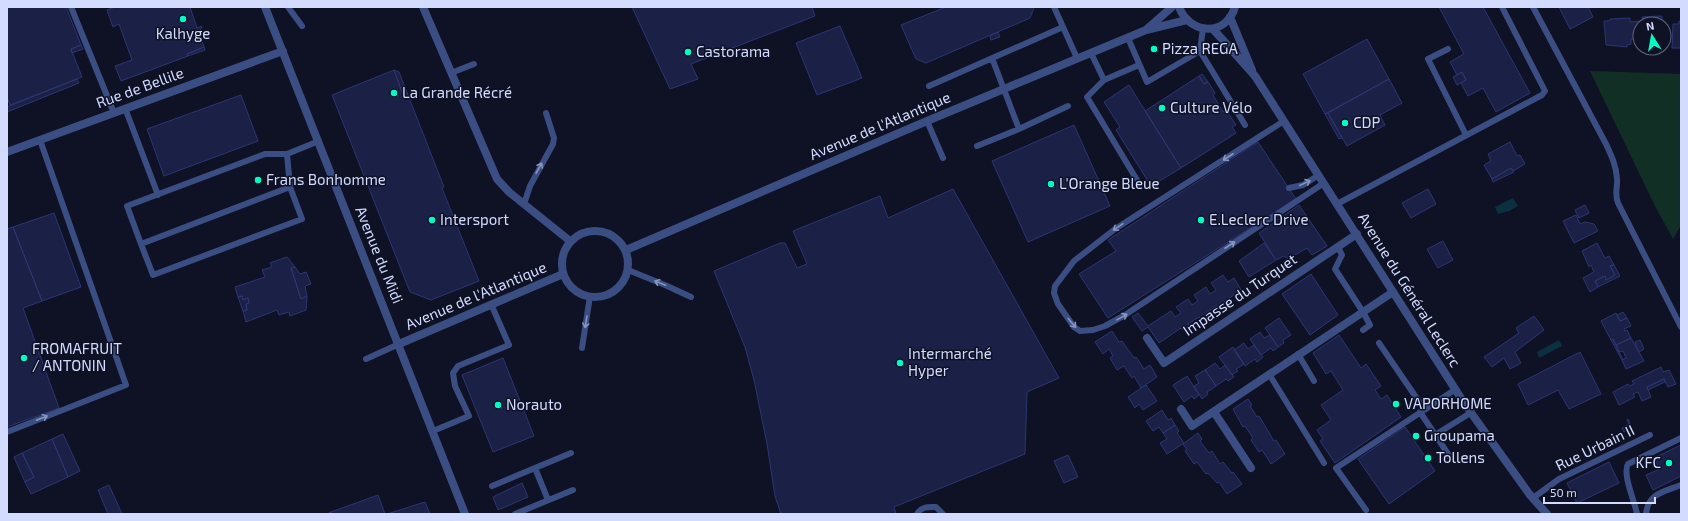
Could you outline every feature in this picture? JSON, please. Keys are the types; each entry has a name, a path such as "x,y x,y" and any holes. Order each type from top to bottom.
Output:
{"street":[{"name":"Avenue du Midi","path":"265,7 465,514"},
{"path":"423,7 497,179 509,192 570,241"},
{"name":"Avenue de l'Atlantique","path":"1146,30 1172,7"},
{"path":"1179,7 1187,20 1196,26 1214,29 1230,17 1235,7"},
{"name":"Avenue du Général Leclerc","path":"1230,17 1255,76"},
{"name":"Avenue de l'Atlantique","path":"626,250 1077,58 1146,30 1187,20"},
{"name":"Avenue du Général Leclerc","path":"1214,29 1255,76 1456,389 1533,498 1547,514"},
{"name":"Rue de Bellile","path":"7,152 283,51"},
{"path":"600,230 611,234 616,237 626,250 629,260 625,280 610,294 590,296 581,294 567,282 563,274 562,257 570,241 584,232 600,230"},
{"name":"Impasse du Turquet","path":"1147,338 1164,363 1357,234"},
{"name":"Avenue de l'Atlantique","path":"399,344 563,274"},
{"path":"1181,409 1192,426 1393,292"},
{"path":"1214,412 1251,468"}],"lane":[{"path":"71,7 114,113"},
{"path":"288,7 302,26"},
{"path":"1054,7 1077,58"},
{"path":"1337,204 1542,95 1545,91 1502,7"},
{"path":"1532,7 1606,144 1615,165 1618,180 1616,197 1618,203 1681,327"},
{"path":"929,86 1063,27"},
{"path":"1204,28 1200,51 1245,125"},
{"path":"1128,38 1147,82 1200,51"},
{"path":"1448,49 1428,59 1466,135"},
{"path":"1092,53 1104,80"},
{"path":"992,58 1019,129"},
{"path":"451,73 474,64"},
{"path":"1139,64 1104,80 1087,97 1140,185"},
{"path":"977,146 1019,129 1068,106"},
{"path":"125,108 158,194"},
{"path":"524,204 530,186 553,144 554,138 546,113"},
{"path":"927,121 943,158"},
{"path":"1284,121 1247,147 1115,229 1074,261 1055,286 1054,292 1058,304 1074,327 1080,331 1093,330 1125,315 1324,183"},
{"path":"7,432 126,385 40,140"},
{"path":"287,154 290,187 302,219 153,275 127,206 266,154 287,154 319,141"},
{"path":"1289,188 1302,185 1319,175"},
{"path":"141,244 290,187"},
{"path":"1338,247 1342,255 1335,269 1364,312 1370,324 1363,330"},
{"path":"628,270 691,297"},
{"path":"582,348 590,296"},
{"path":"433,431 469,416 455,386 453,373 455,368 509,345 491,304"},
{"path":"1379,343 1450,457"},
{"path":"366,359 399,344"},
{"path":"1298,354 1314,381"},
{"path":"1269,374 1324,463"},
{"path":"1366,510 1336,468 1456,389"},
{"path":"1435,435 1472,412"},
{"name":"Rue Urbain II","path":"1533,498 1559,479 1650,435"},
{"path":"1637,514 1627,477 1626,468 1628,464 1681,438"},
{"path":"492,486 571,453"},
{"path":"535,468 548,500"},
{"path":"1646,514 1647,505 1652,498 1681,485"},
{"path":"515,514 573,490"},
{"path":"917,514 920,510 927,507 936,507 943,514"}],"green space":[{"path":"1590,71 1681,74 1681,225 1673,239 1654,204"}],"water":[{"path":"1513,198 1518,206 1509,211 1498,214 1495,207"},
{"path":"1559,340 1562,346 1539,358 1537,352"}],"building":[{"path":"7,7 66,7 81,45 71,49 82,77 10,105 7,97"},
{"path":"115,7 190,7 197,28 202,26 199,33 204,47 187,54 188,56 121,81 115,66 132,60 119,24 113,27 107,10"},
{"name":"Castorama","path":"632,7 812,7 815,16 691,64 698,79 670,89"},
{"path":"946,7 1034,8 1030,18 926,63 916,59 901,25"},
{"path":"1439,7 1483,7 1530,93 1496,112 1483,88 1468,96 1461,83 1466,80 1462,72 1457,75 1450,62 1464,54"},
{"path":"1559,7 1588,7 1593,17 1570,29"},
{"path":"1630,18 1630,22 1632,22 1631,44 1627,45 1627,47 1606,45 1604,21 1609,21 1610,19"},
{"path":"1679,21 1681,21 1681,48 1672,48 1673,24 1679,24"},
{"path":"840,26 862,78 817,95 796,43"},
{"path":"998,32 1000,37 991,40 990,36"},
{"path":"1367,39 1389,79 1325,114 1303,74"},
{"path":"81,45 83,49 72,53 71,49"},
{"path":"204,47 205,50 188,56 187,54"},
{"path":"394,70 402,92 406,90 444,187 442,188 479,281 431,300 410,292 332,95"},
{"path":"394,70 399,72 406,90 402,92"},
{"path":"1462,72 1466,80 1457,85 1453,77"},
{"path":"1202,74 1208,82 1204,84 1199,76"},
{"path":"1199,76 1204,84 1208,82 1215,93 1213,95 1223,112 1226,110 1236,125 1232,127 1236,133 1181,168 1145,111"},
{"path":"77,79 79,83 7,112 7,107"},
{"path":"1389,79 1402,103 1380,115 1385,125 1347,146 1328,113"},
{"path":"1129,85 1181,168 1151,186 1116,130 1120,127 1104,102"},
{"path":"241,95 258,141 164,176 147,129"},
{"path":"1328,113 1342,138 1339,139 1325,114"},
{"name":"L'Orange Bleue","path":"1074,125 1110,206 1028,242 992,161"},
{"name":"E.Leclerc Drive","path":"1258,142 1296,199 1108,318 1079,274 1116,251 1108,240"},
{"path":"1510,142 1517,156 1520,155 1525,164 1513,171 1511,168 1492,179 1484,165 1491,161 1488,154"},
{"path":"1511,168 1514,172 1493,182 1492,179"},
{"name":"Intermarché Hyper","path":"953,189 1059,378 1027,392 1025,454 894,507 896,514 781,514 775,496 767,444 754,380 745,347 714,271 780,243 785,243 797,268 807,264 793,231 880,196 888,218"},
{"path":"1428,189 1436,204 1411,218 1402,203"},
{"path":"1299,205 1327,246 1312,255 1307,248 1288,259 1284,256 1276,260 1259,233"},
{"path":"1585,205 1589,213 1579,218 1575,210"},
{"path":"54,213 81,287 42,301 13,227"},
{"path":"1576,215 1580,224 1585,222 1594,224 1598,231 1574,243 1563,221"},
{"name":"FROMAFRUIT / ANTONIN","path":"13,227 42,301 23,308 59,408 7,427 7,229"},
{"path":"1443,241 1453,260 1438,268 1427,249"},
{"path":"1264,243 1276,260 1249,277 1239,261"},
{"path":"1597,243 1605,258 1609,256 1614,265 1610,266 1615,275 1606,280 1605,276 1595,281 1598,287 1590,292 1583,278 1594,272 1591,265 1589,267 1582,251"},
{"path":"287,257 295,267 291,268 301,299 307,296 306,310 290,316 289,312 279,315 277,310 246,322 243,311 247,310 246,304 249,303 248,298 243,300 242,296 238,297 235,287 265,277 262,270 272,267 270,263"},
{"path":"1614,265 1620,276 1598,287 1595,281 1605,276 1606,280 1615,275 1610,266"},
{"path":"295,267 300,274 306,272 311,284 305,286 307,296 301,299 291,268"},
{"path":"1311,274 1338,315 1310,335 1282,294"},
{"path":"1223,275 1228,282 1234,278 1243,293 1237,297 1235,294 1224,302 1225,304 1219,308 1217,306 1213,308 1201,319 1199,317 1188,324 1189,326 1183,330 1181,328 1159,343 1148,327 1142,331 1132,317 1138,313 1148,326 1171,311 1175,317 1181,313 1176,307 1188,299 1192,305 1198,301 1194,295 1206,287 1210,294 1216,290 1211,283"},
{"path":"242,296 243,300 248,298 249,303 246,304 247,310 243,311 238,297"},
{"path":"1623,312 1627,318 1620,321 1617,315"},
{"path":"1616,313 1620,321 1627,318 1631,326 1624,329 1625,331 1627,330 1631,338 1616,345 1613,339 1611,340 1601,321"},
{"path":"1534,316 1544,330 1515,352 1521,363 1510,369 1504,358 1492,367 1484,357 1519,333 1516,328"},
{"path":"1279,318 1291,335 1283,340 1284,343 1278,347 1265,328"},
{"path":"1112,331 1119,342 1122,341 1144,369 1150,365 1157,377 1141,388 1134,376 1132,378 1124,366 1117,370 1110,358 1113,356 1109,349 1103,354 1095,342"},
{"path":"1260,332 1264,338 1270,335 1278,347 1273,351 1271,348 1261,355 1250,339"},
{"path":"1339,335 1361,368 1366,364 1381,386 1375,390 1381,399 1387,395 1401,417 1335,463 1320,441 1323,439 1317,430 1331,420 1321,405 1343,390 1331,371 1326,374 1313,353"},
{"path":"1631,338 1644,361 1626,369 1622,360 1626,358 1623,351 1619,352 1616,345"},
{"path":"1613,339 1623,360 1611,340"},
{"path":"1640,340 1644,349 1639,352 1635,342"},
{"path":"1244,343 1248,349 1254,345 1263,357 1257,362 1255,359 1245,366 1234,350"},
{"path":"1233,347 1244,364 1236,369 1238,371 1232,375 1219,357"},
{"path":"1580,352 1601,394 1569,409 1558,390 1528,405 1518,384"},
{"name":"Norauto","path":"503,358 534,436 493,452 462,375"},
{"path":"1215,363 1220,369 1225,365 1234,377 1228,381 1226,379 1216,386 1205,370"},
{"path":"1661,367 1663,372 1669,370 1676,384 1668,387 1664,379 1647,387 1651,397 1642,401 1638,392 1633,394 1635,397 1619,405 1613,392 1628,384 1630,386 1634,384 1632,381"},
{"path":"1205,370 1216,386 1207,392 1208,394 1202,399 1194,386 1199,383 1195,376"},
{"path":"1187,376 1199,395 1194,399 1192,396 1184,402 1173,385"},
{"path":"1664,379 1665,382 1648,390 1647,387"},
{"path":"1146,385 1157,401 1143,410 1139,404 1135,408 1128,397"},
{"path":"1248,399 1252,405 1250,406 1257,417 1259,416 1274,441 1276,440 1285,454 1271,464 1262,450 1259,452 1251,440 1253,438 1245,426 1243,427 1233,409"},
{"path":"1162,410 1168,420 1171,418 1175,425 1163,433 1159,427 1153,431 1146,421"},
{"path":"1628,419 1632,428 1624,432 1622,428 1629,424"},
{"path":"1175,425 1179,431 1177,433 1184,443 1167,454 1160,443 1167,439 1163,433"},
{"path":"1405,427 1435,471 1389,504 1358,459"},
{"path":"1198,433 1202,439 1200,441 1209,453 1212,451 1220,464 1223,462 1242,484 1227,494 1219,482 1217,483 1208,473 1206,474 1197,462 1194,464 1185,451 1187,450 1183,444"},
{"path":"63,434 80,471 68,477 52,439"},
{"path":"52,439 68,477 31,494 25,482 34,477 22,453"},
{"name":"KFC","path":"1681,445 1681,476 1653,490 1646,475 1660,469 1654,458"},
{"path":"22,453 34,477 25,482 14,457"},
{"path":"1068,455 1078,477 1064,483 1054,461"},
{"path":"1609,462 1619,483 1577,503 1567,483"},
{"path":"522,483 528,497 498,510 493,497"},
{"path":"109,485 122,514 108,514 98,490"},
{"path":"378,495 385,514 327,514 331,512"},
{"path":"425,502 430,514 387,514"}],"place":[{"name":"Kalhyge","path":"183,19"},
{"name":"Pizza REGA","path":"1154,49"},
{"name":"Castorama","path":"688,52"},
{"name":"La Grande Récré","path":"394,93"},
{"name":"Culture Vélo","path":"1162,108"},
{"name":"CDP","path":"1345,123"},
{"name":"Frans Bonhomme","path":"258,180"},
{"name":"L'Orange Bleue","path":"1051,184"},
{"name":"Intersport","path":"432,220"},
{"name":"E.Leclerc Drive","path":"1201,220"},
{"name":"FROMAFRUIT / ANTONIN","path":"24,358"},
{"name":"Intermarché Hyper","path":"900,363"},
{"name":"VAPORHOME","path":"1396,404"},
{"name":"Norauto","path":"498,405"},
{"name":"Groupama","path":"1416,436"},
{"name":"Tollens","path":"1428,458"},
{"name":"KFC","path":"1669,463"}]}
